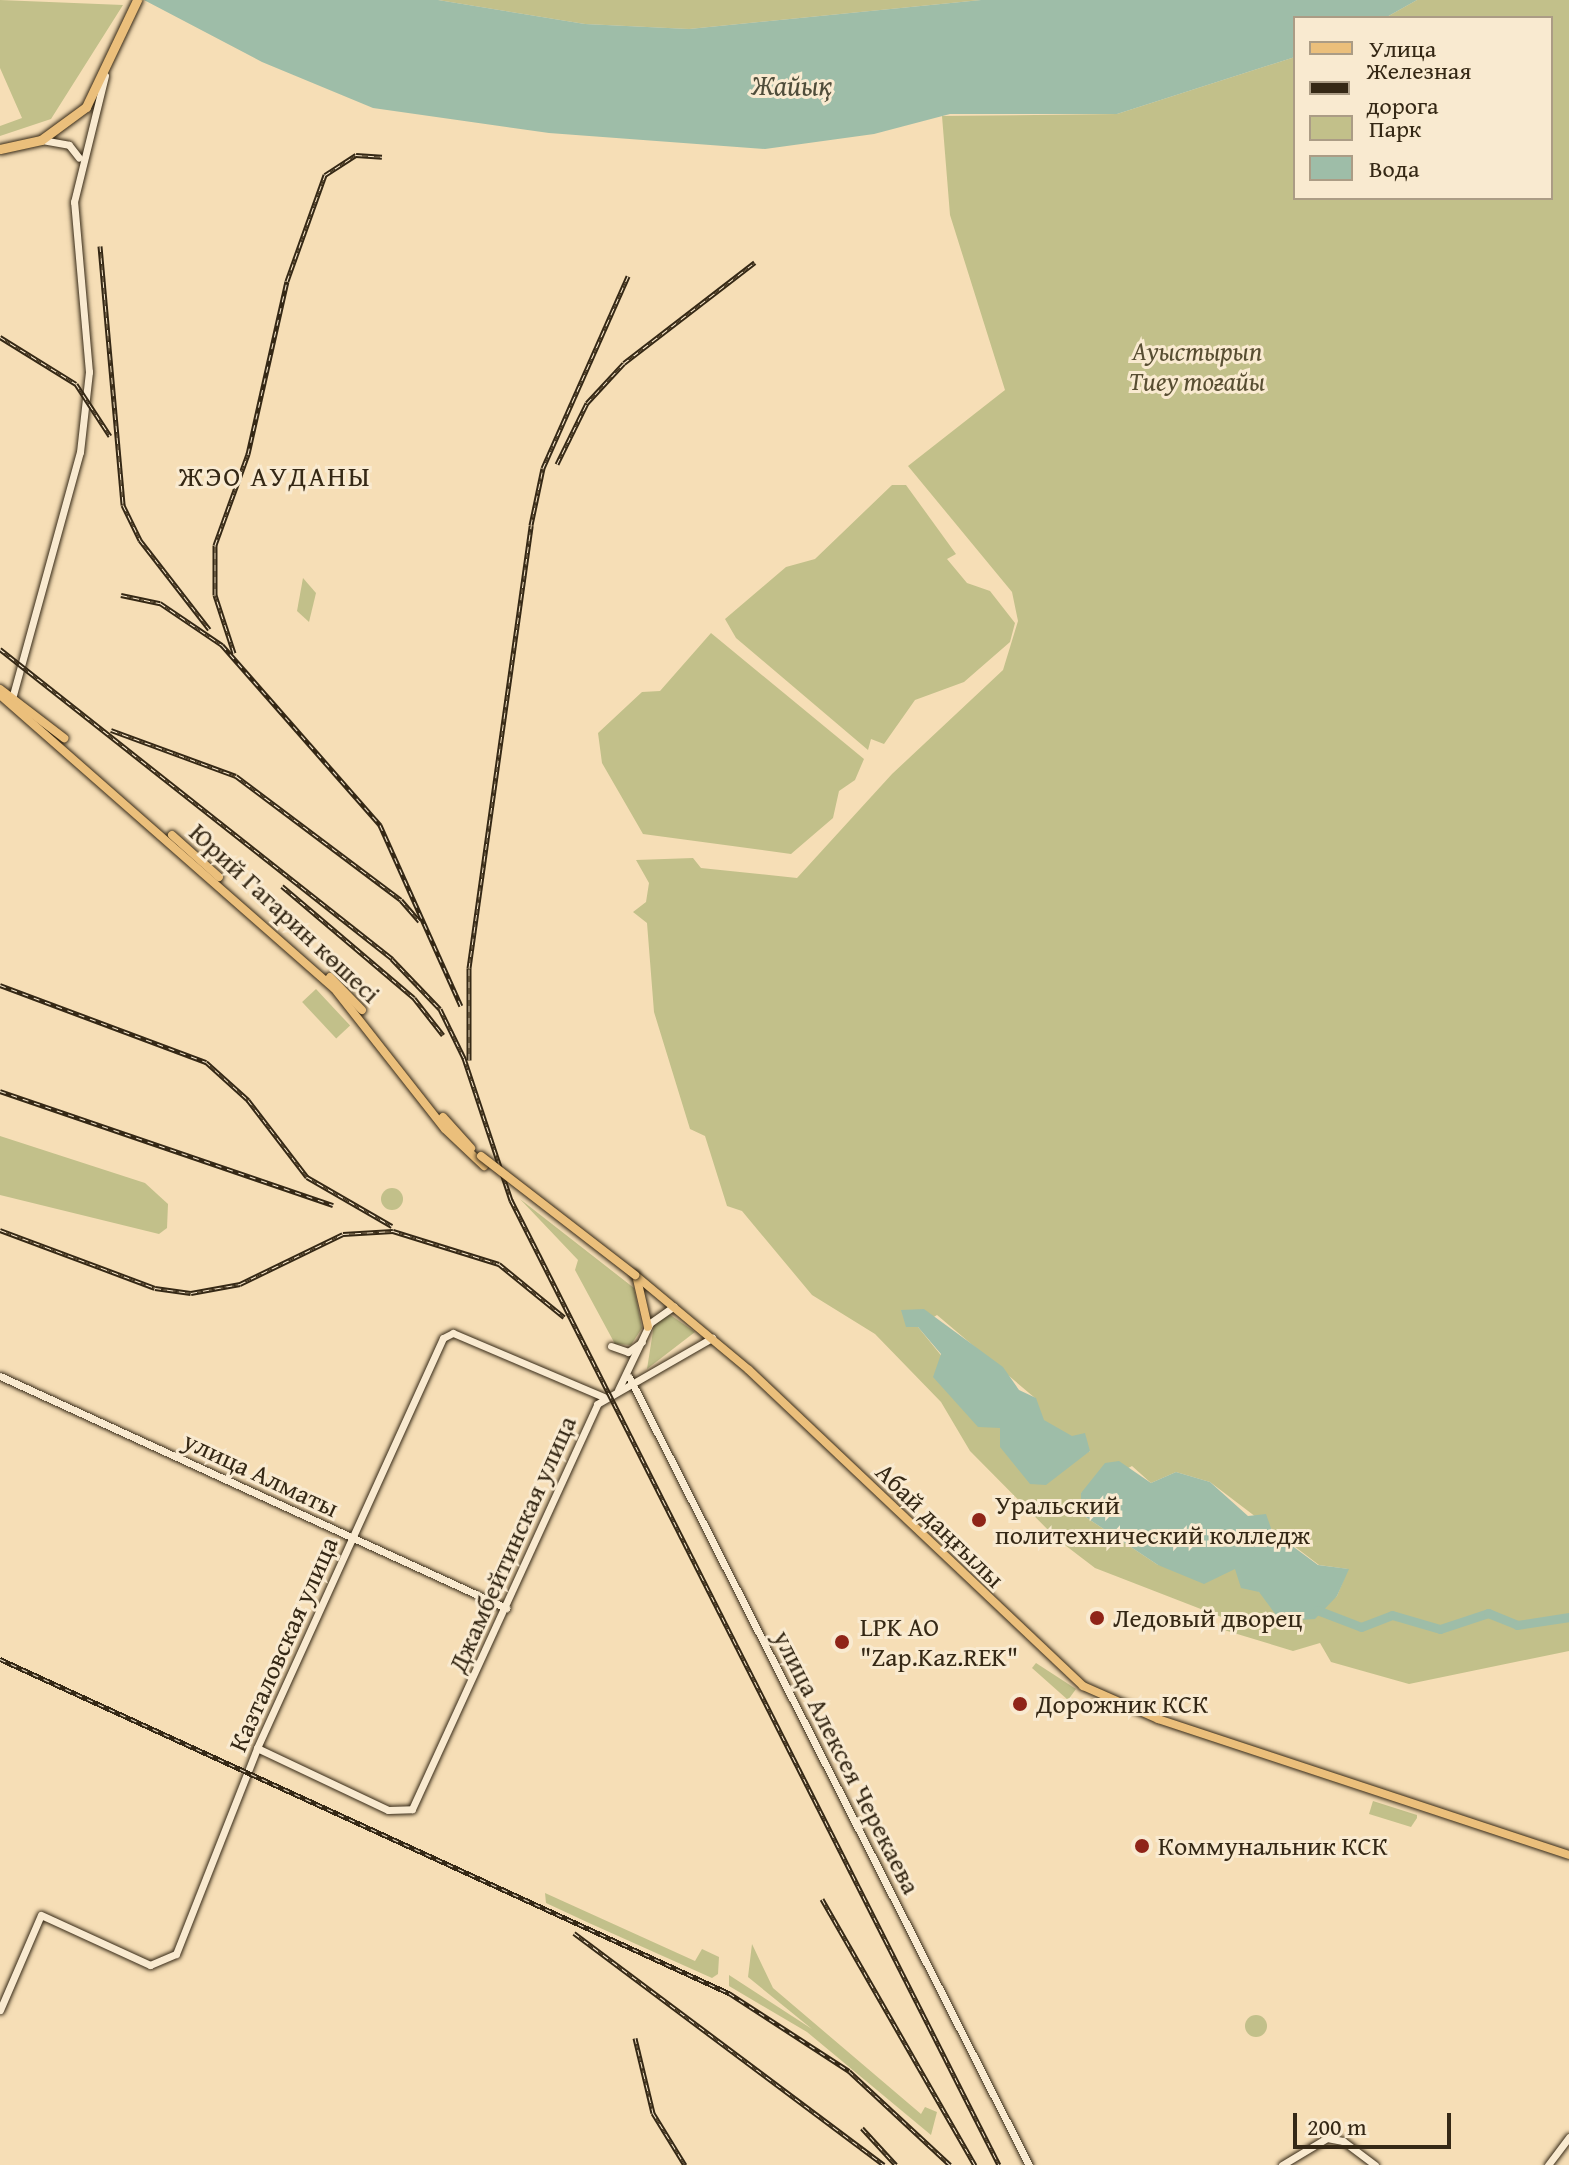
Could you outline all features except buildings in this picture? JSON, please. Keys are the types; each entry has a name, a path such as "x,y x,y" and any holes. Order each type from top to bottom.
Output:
{"highway":[{"path":"0,149 41,140 86,107 105,75 137,0"}],"main road":[{"name":"Юрий Гагарин көшесі","path":"0,689 13,695 345,992 481,1156 635,1275"},
{"name":"Юрий Гагарин көшесі","path":"0,695 334,988 445,1129 484,1166 635,1275"},
{"name":"Абай даңғылы","path":"635,1275 712,1338 1083,1686 1171,1723 1569,1855"},
{"path":"635,1275 648,1327"}],"street":[{"path":"13,695 72,498 87,395 74,251 79,160 105,75"},
{"path":"41,140 69,145 79,160"},
{"path":"618,1390 629,1377 648,1327 674,1306"},
{"name":"Казталовская улица","path":"0,2010 41,1915 150,1965 170,1961 186,1937 257,1748 441,1341 453,1333 604,1397"},
{"name":"Джамбейтинская улица","path":"257,1748 399,1814 420,1798 604,1397 633,1386 712,1338"},
{"path":"611,1346 628,1352 644,1341"},
{"name":"улица Алматы","path":"0,1376 506,1608"},
{"name":"улица Алексея Черекаева","path":"629,1377 1029,2165"},
{"path":"1548,2165 1569,2137"},
{"path":"1282,2165 1318,2139 1343,2141 1375,2165"}],"green space":[{"path":"0,0 123,5 51,119 0,136 0,126 22,118 0,68"},
{"path":"438,0 981,0 689,29 585,24"},
{"name":"Ауыстырып Тиеу тоғайы","path":"1417,0 1569,0 1569,1651 1409,1684 1331,1662 1320,1643 1293,1651 1224,1630 1224,1618 1095,1568 1057,1539 970,1451 941,1402 875,1334 812,1295 742,1211 727,1206 705,1136 690,1129 654,1012 647,923 633,912 646,902 649,883 636,860 693,858 701,868 797,878 892,774 1003,670 1018,621 1012,592 908,466 1005,390 950,215 942,116 1117,114 1293,58 1293,200 1553,200 1553,16 1389,16","holes":["937,1315 1035,1398 1043,1420 1090,1451 1078,1458 1000,1428 918,1327","1132,1466 1151,1483 1176,1472 1210,1482 1319,1565 1348,1569 1337,1596 1317,1610 1259,1592 1235,1568 1158,1565 1081,1514 1081,1493"]},
{"path":"892,485 906,485 956,554 947,559 967,583 990,591 1015,623 1010,642 964,682 915,700 884,744 871,739 868,750 736,638 725,619 786,567 815,559"},
{"path":"303,578 316,593 309,622 297,611"},
{"path":"711,633 864,759 855,780 839,791 833,818 791,854 643,834 602,763 598,733 642,692 660,691"},
{"path":"316,989 350,1026 336,1039 302,1002"},
{"path":"0,1136 145,1183 168,1204 167,1228 159,1234 0,1195"},
{"path":"388,1188 396,1188 403,1199 396,1210 388,1210 381,1203 381,1195"},
{"path":"520,1199 634,1288 642,1328 631,1345 615,1344 575,1270 578,1260"},
{"path":"669,1314 695,1332 647,1369 654,1325"},
{"path":"1036,1663 1076,1689 1068,1700 1032,1668"},
{"path":"1373,1801 1417,1815 1417,1818 1411,1827 1369,1814"},
{"path":"545,1893 695,1961 702,1949 719,1957 718,1974 712,1978 546,1903"},
{"path":"752,1944 773,1988 921,2114 925,2107 937,2112 931,2135 807,2032 729,1986 729,1975 812,2029 748,1977"},
{"path":"1252,2015 1260,2015 1267,2026 1260,2037 1252,2037 1245,2030 1245,2022"}],"water":[{"name":"Жайық","path":"144,0 438,0 585,24 689,29 981,0 1417,0 1389,16 1293,16 1293,58 1117,114 950,114 874,134 765,149 549,133 373,108 262,62"},
{"path":"924,1309 1003,1367 1019,1390 1036,1398 1044,1420 1072,1436 1085,1433 1090,1451 1046,1485 1030,1484 1000,1447 1000,1428 978,1427 933,1377 941,1354 918,1327 906,1327 901,1310"},
{"path":"1119,1461 1151,1483 1176,1472 1210,1482 1248,1516 1266,1514 1272,1531 1318,1565 1349,1569 1337,1596 1315,1619 1299,1620 1276,1615 1259,1592 1241,1588 1235,1569 1204,1584 1158,1565 1081,1514 1081,1493 1105,1463"}],"waterway":[{"path":"1317,1610 1361,1627 1392,1615 1440,1629 1488,1613 1517,1625 1569,1617"}],"railway":[{"path":"234,653 215,595 215,545 248,454 287,281 325,175 356,155 382,157"},
{"path":"100,246 123,505 140,540 209,629"},
{"path":"557,464 587,403 624,363 755,262"},
{"path":"469,1060 469,968 531,525 543,468 628,276"},
{"path":"0,337 76,384 110,436"},
{"path":"121,595 160,603 222,645 380,825 461,1006"},
{"path":"0,649 392,959 440,1009 464,1058 511,1200 999,2165"},
{"path":"111,730 236,776 401,900 419,921"},
{"path":"282,886 414,998 443,1035"},
{"path":"0,985 206,1062 248,1100 307,1177 392,1226"},
{"path":"0,1091 333,1205"},
{"path":"0,1230 155,1288 191,1293 240,1284 343,1234 393,1231 499,1264 564,1317"},
{"path":"0,1659 729,1993 849,2071 950,2165"},
{"path":"822,1899 975,2165"},
{"path":"574,1933 884,2165"},
{"path":"635,2038 653,2113 685,2165"},
{"path":"862,2128 896,2165"}],"place":[{"name":"Уральский политехнический колледж","path":"979,1520"},
{"name":"Ледовый дворец","path":"1097,1618"},
{"name":"LPK AO \"Zap.Kaz.REK\"","path":"842,1642"},
{"name":"Дорожник КСК","path":"1020,1704"},
{"name":"Коммунальник КСК","path":"1142,1846"}],"district":[{"name":"ЖЭО АУДАНЫ","path":"275,476"}]}
